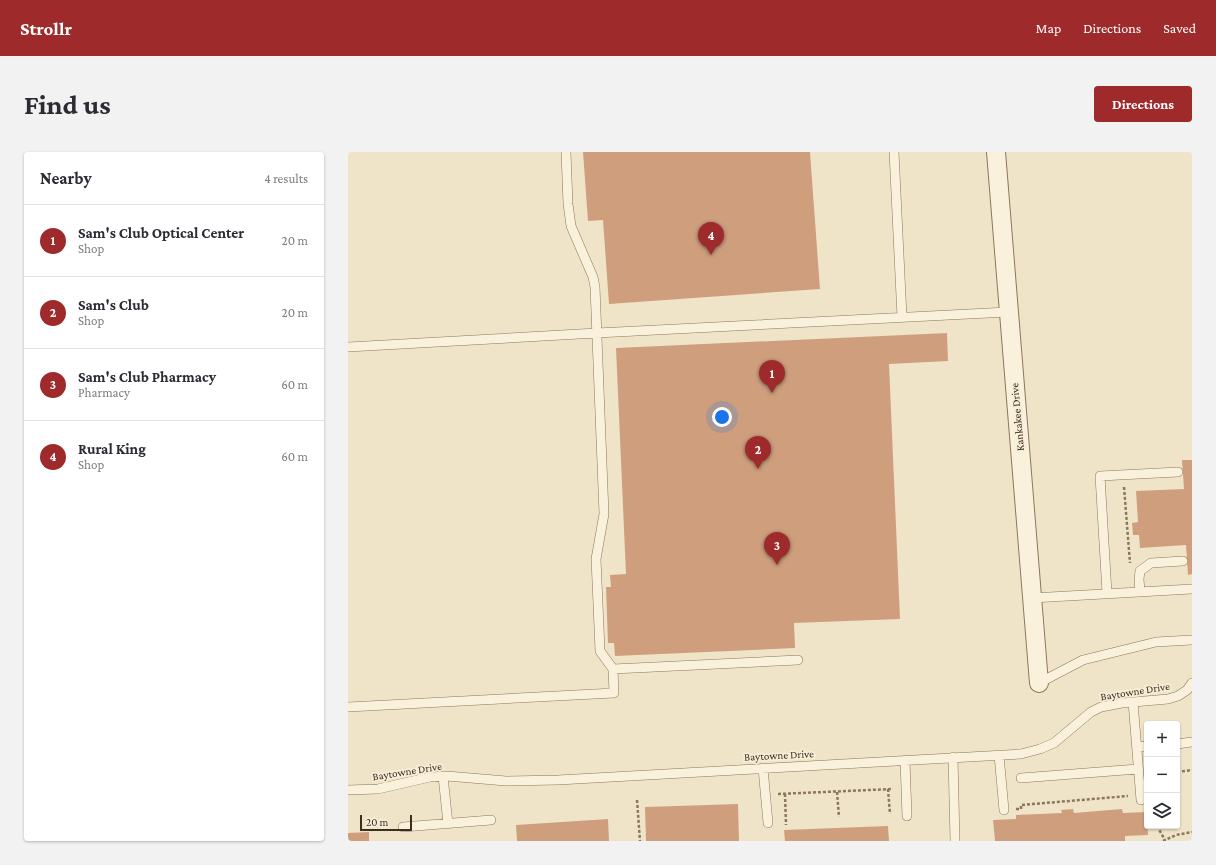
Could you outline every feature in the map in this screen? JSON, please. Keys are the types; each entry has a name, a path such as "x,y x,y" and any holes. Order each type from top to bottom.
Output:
{"street":[{"name":"Kankakee Drive","path":"996,152 1039,683"}],"lane":[{"path":"348,707 614,694 613,669 600,651 596,559 604,514 595,287 593,276 571,226 568,204 566,152"},
{"path":"894,152 902,317"},
{"path":"348,347 1008,312"},
{"path":"1107,594 1100,476 1178,472"},
{"path":"1136,592 1140,571 1151,563 1183,561"},
{"path":"1032,598 1192,589"},
{"path":"1039,683 1082,660 1156,642 1192,640"},
{"path":"613,669 798,660"},
{"name":"Baytowne Drive","path":"348,790 378,789 430,777 443,776 506,781 558,780 1020,754 1040,749 1054,743 1091,712 1101,707 1168,699 1178,696 1190,688"},
{"path":"1133,702 1141,798"},
{"path":"1180,744 1192,742"},
{"path":"1137,747 1144,746"},
{"path":"999,755 1004,810"},
{"path":"953,757 955,841"},
{"path":"905,760 907,816"},
{"path":"763,768 768,824"},
{"path":"1021,778 1138,769"},
{"path":"443,776 448,824"},
{"path":"403,827 491,820"}],"path":[{"path":"1124,484 1136,592"},
{"path":"1180,772 1192,770"},
{"path":"766,795 906,789"},
{"path":"888,790 890,814"},
{"path":"838,792 839,817"},
{"path":"785,794 786,825"},
{"path":"1004,810 1021,809 1021,805 1141,798"},
{"path":"637,800 640,841"},
{"path":"1158,829 1164,840 1192,832"}],"building":[{"path":"583,152 810,152 820,289 609,304 603,220 588,221"},
{"path":"947,333 948,361 889,364 900,619 794,623 795,648 615,656 614,643 608,643 606,587 611,587 610,575 626,574 616,348"},
{"path":"1182,460 1192,460 1192,574 1188,575 1186,545 1140,548 1139,535 1133,535 1132,523 1138,522 1136,491 1184,489"},
{"path":"738,804 739,841 646,841 645,807"},
{"path":"1073,809 1074,813 1122,809 1123,813 1144,812 1144,829 1148,829 1148,835 1125,836 1125,841 995,841 993,820 1016,819 1016,815 1062,813 1061,810"},
{"path":"608,819 609,841 517,841 516,825"},
{"path":"888,826 889,841 785,841 784,830"},
{"path":"369,832 369,841 348,841 348,833"}],"place":[{"name":"Rural King","path":"711,255"},
{"name":"Sam's Club Optical Center","path":"772,393"},
{"name":"Sam's Club","path":"758,469"},
{"name":"Sam's Club Pharmacy","path":"777,565"}]}
